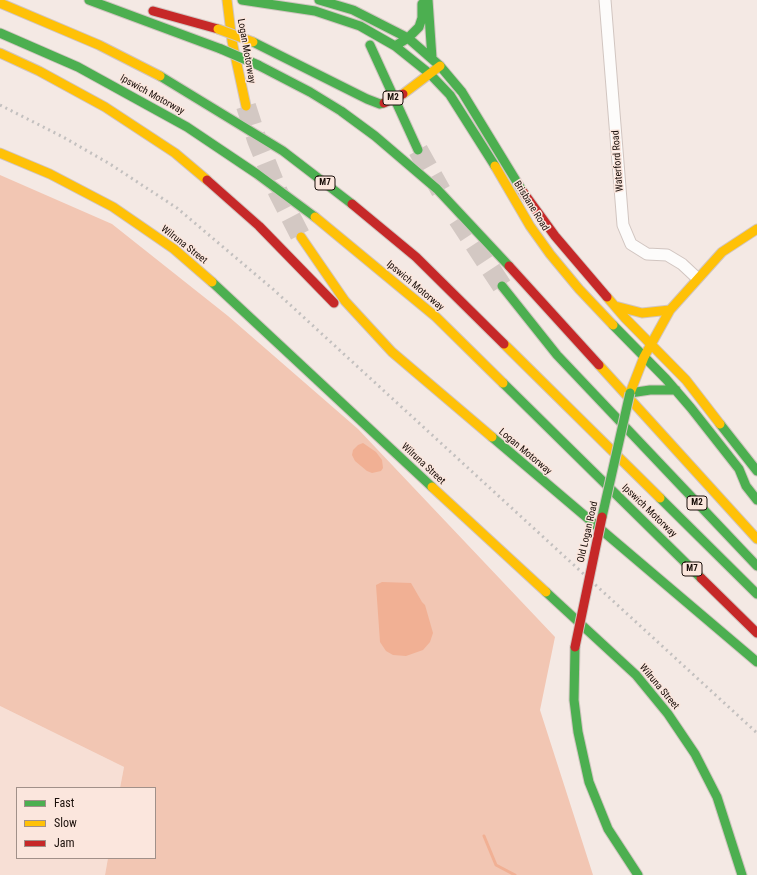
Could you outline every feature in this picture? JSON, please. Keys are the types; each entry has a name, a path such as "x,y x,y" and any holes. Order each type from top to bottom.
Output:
{"main road":[{"path":"89,0 221,49 258,65 310,92 341,111 375,136 437,189 521,279 757,539"},
{"name":"Logan Motorway","path":"227,0 234,56 246,106"},
{"name":"Brisbane Road","path":"244,0 329,15 365,28 395,46 430,74 450,95 466,118 530,226 550,254 579,289 676,390 739,468 746,486 757,500"},
{"name":"Brisbane Road","path":"319,0 353,10 408,38 440,66 473,107 505,163 535,210 573,259 694,390 757,471"},
{"path":"395,46 408,38 421,23 423,0"},
{"path":"428,0 432,58"},
{"name":"Ipswich Motorway","path":"0,3 99,45 151,71 283,151 325,182 416,257 757,594"},
{"path":"104,5 128,4"},
{"path":"141,8 218,29 253,42 374,102 384,103 403,94 440,66"},
{"name":"Ipswich Motorway","path":"0,33 78,67 182,124 257,174 335,232 436,317 757,633"},
{"name":"M2","path":"370,45 418,150"},
{"path":"0,53 39,71 106,107 175,153 216,187 259,226 338,307 362,321"},
{"name":"Wilruna Street","path":"0,153 50,174 113,207 174,249 226,294 392,450 617,657 636,676 668,714 695,754 725,819 742,875"},
{"name":"Old Logan Road","path":"638,875 608,829 589,782 578,732 574,700 575,647 580,617 633,390 644,357 670,310 697,278 722,252 757,229"},
{"name":"Logan Motorway","path":"302,237 330,282 362,321 416,374 757,662"},
{"name":"M2","path":"502,286 557,355 757,566"},
{"path":"615,306 642,313 670,310"},
{"path":"633,390 676,390"},
{"path":"739,468 757,489"}],"street":[{"name":"Waterford Road","path":"605,0 623,225 631,244 647,254 667,255 682,264 697,278"}],"shaded area":[{"path":"0,175 112,224 228,316 358,429 555,637 540,710 593,875 105,875 108,859 156,859 156,787 120,787 124,767 0,706"},
{"path":"363,443 376,452 382,460 383,468 381,471 372,473 367,471 355,461 352,455 353,450 358,445"},
{"path":"382,582 411,583 425,605 433,633 430,642 423,650 406,656 393,655 386,651 380,642 376,585"},
{"path":"0,706 124,767 120,787 16,787 16,859 108,859 105,875 0,875"}],"waterway":[{"path":"484,836 496,865 515,875"}],"tunnel":[{"path":"246,106 257,140 278,192 301,237"},
{"path":"418,150 441,191"},
{"path":"458,219 502,286"}],"railway":[{"path":"0,105 63,137 110,164 177,208 274,290 757,733"}],"traffic: fast":[{"path":"89,0 221,49"},
{"path":"242,0 315,11 360,26 395,46 430,74 450,95 495,166"},
{"path":"319,0 353,10 408,38 440,66 462,92 523,192"},
{"path":"428,0 432,58"},
{"path":"395,46 408,38 419,27 422,18 422,4"},
{"path":"0,33 78,67 187,127 257,174 315,217"},
{"path":"253,42 367,99 380,104 384,103"},
{"path":"370,45 418,150"},
{"path":"221,49 258,65"},
{"path":"258,65 310,92 341,111 375,136 437,189 509,266"},
{"path":"160,76 283,151 352,204"},
{"path":"212,282 432,487"},
{"path":"502,286 557,355 757,566"},
{"path":"613,325 666,379 691,408 739,469 746,486 757,500"},
{"path":"503,383 701,578"},
{"path":"630,393 650,390 676,390"},
{"path":"602,517 630,393"},
{"path":"720,424 757,471"},
{"path":"492,437 757,662"},
{"path":"660,498 757,594"},
{"path":"546,592 636,675 668,714 695,754 717,797 742,875"},
{"path":"575,647 574,700 578,732 589,782 608,829 638,875"}],"traffic: slow":[{"path":"227,0 232,41 246,106"},
{"path":"0,3 99,45 160,76"},
{"path":"218,29 253,42"},
{"path":"0,53 39,71 105,107 175,153 207,180"},
{"path":"403,94 440,66"},
{"path":"0,153 50,174 113,207 174,249 212,282"},
{"path":"495,166 530,226 550,254 579,289 613,325"},
{"path":"315,217 436,317 503,383"},
{"path":"630,393 644,357 670,310 722,252 757,229"},
{"path":"301,237 345,301 392,352 492,437"},
{"path":"607,297 625,318 686,380 720,424"},
{"path":"615,306 642,313 670,310"},
{"path":"504,344 660,498"},
{"path":"599,365 757,539"},
{"path":"432,487 546,592"}],"traffic: jam":[{"path":"153,11 218,29"},
{"path":"384,103 403,94"},
{"path":"207,180 259,226 334,303"},
{"path":"523,192 555,236 607,297"},
{"path":"352,204 416,257 504,344"},
{"path":"509,266 599,365"},
{"path":"575,647 602,517"},
{"path":"701,578 757,633"}]}
